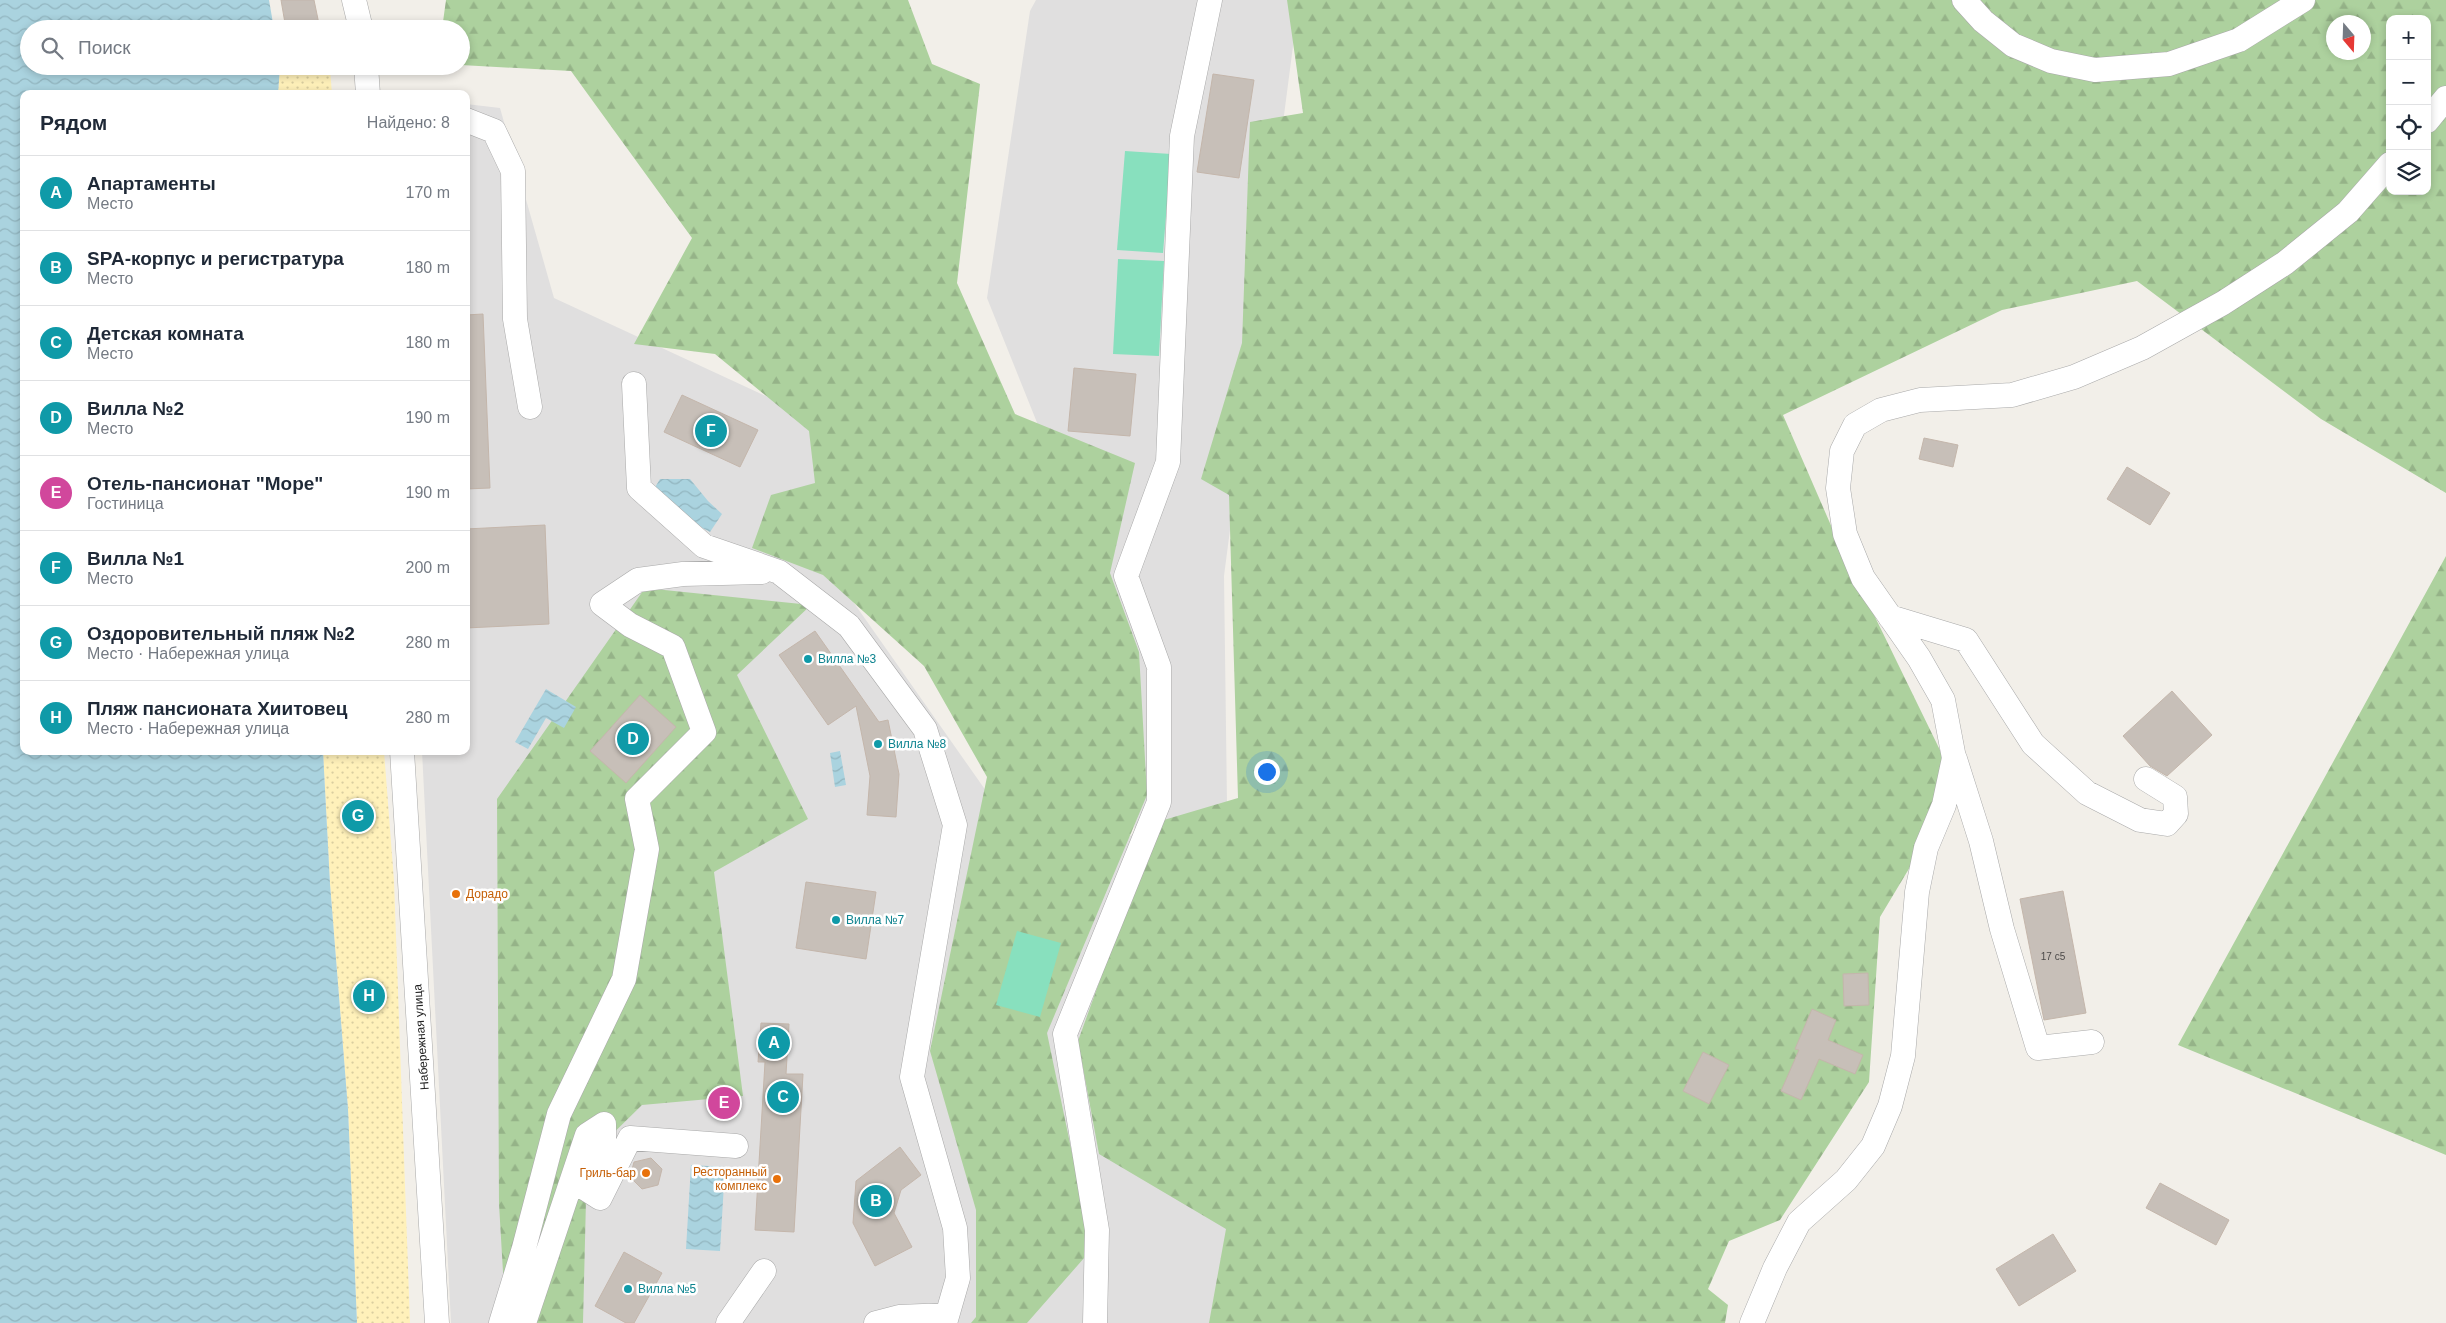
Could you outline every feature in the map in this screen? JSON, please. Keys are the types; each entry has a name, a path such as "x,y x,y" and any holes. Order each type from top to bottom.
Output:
{"street":[{"path":"354,0 358,20"},
{"path":"1095,1323 1097,1230 1065,1034 1159,802 1159,667 1126,576 1168,462 1182,136 1210,0"},
{"path":"1964,0 1983,21 2013,45 2051,61 2095,70 2169,64 2239,40 2303,0"},
{"path":"367,75 368,90"},
{"path":"2431,116 2446,98"},
{"path":"470,122 494,131 513,171 515,320 530,407"},
{"path":"2092,1042 2038,1048 2002,929 1981,841 1954,758 1943,700 1919,658 1863,578 1845,534 1838,488 1842,451 1855,425 1881,410 1920,400 2012,395 2074,377 2142,348 2224,303 2285,263 2348,212 2386,169"},
{"path":"634,384 639,488 704,546 779,572 849,626 924,729 955,825 912,1077 955,1228 958,1278 946,1319 899,1317 876,1323"},
{"path":"501,1323 524,1248 559,1114 624,979 647,849 637,799 704,732 673,647 630,625 602,604 638,580 683,574 779,572"},
{"path":"1890,617 1966,640 2033,744 2087,793 2140,820 2167,824 2176,814 2175,797 2146,779"},
{"name":"Набережная улица","path":"402,755 438,1323"},
{"path":"1752,1323 1775,1268 1799,1222 1846,1180 1873,1146 1890,1106 1903,1056 1917,892 1926,848 1944,804 1954,758"},
{"path":"524,1323 587,1135 604,1124 604,1142 586,1189 600,1198 630,1138 736,1146"},
{"path":"728,1323 764,1271"}],"shaded area":[{"path":"1036,0 1299,0 1224,576 1232,1185 1319,1323 451,1323 422,755 470,755 470,104 500,108 554,298 854,437 828,566 998,808 1017,931 1135,832 1109,602 987,298 1030,11"}],"green space":[{"path":"446,0 908,0 932,64 980,84 957,283 1015,414 1135,463 1110,573 1139,652 1147,795 1047,1033 1092,1249 1027,1323 971,1323 976,1317 976,1210 930,1051 987,777 924,666 823,575 752,548 771,495 815,483 809,431 715,354 634,344 692,238 571,71 470,65 470,20 443,20"},
{"path":"1287,0 2446,0 2446,493 2321,419 2137,281 2002,310 1783,415 1836,537 1958,787 1880,917 1869,1082 1780,1220 1729,1241 1708,1289 1728,1305 1725,1323 1209,1323 1226,1229 1099,1154 1078,1041 1157,822 1238,798 1229,495 1201,479 1242,343 1250,122 1303,113"},
{"path":"1125,151 1171,154 1163,253 1117,250"},
{"path":"1118,259 1164,261 1159,356 1113,354"},
{"path":"2446,556 2446,1155 2178,1045"},
{"path":"645,588 811,605 737,675 808,819 714,872 743,1096 642,1105 587,1159 583,1323 506,1323 499,1204 497,799"},
{"path":"1017,931 1061,943 1040,1017 996,1005"}],"sand":[{"path":"279,75 330,75 332,90 278,90"},
{"path":"323,755 384,755 394,881 410,1323 357,1323 348,1109 330,884"}],"water":[{"path":"0,0 269,0 272,20 20,20 20,75 279,75 278,90 20,90 20,755 323,755 330,884 348,1109 357,1323 0,1323"},
{"path":"660,479 690,479 708,501 722,514 710,532 661,506 654,489"},
{"path":"546,689 576,707 564,728 546,718 528,749 515,742"},
{"path":"840,751 846,785 835,787 830,753"},
{"path":"691,1165 725,1167 720,1251 686,1249"}],"building":[{"path":"281,0 314,0 318,20 284,20"},
{"path":"1213,74 1254,80 1239,178 1197,172"},
{"path":"483,314 490,488 470,489 470,315"},
{"path":"1074,368 1136,374 1130,436 1068,431"},
{"path":"682,395 758,430 740,467 664,432"},
{"path":"1924,438 1958,445 1953,467 1919,459"},
{"path":"2127,467 2170,493 2150,525 2107,499"},
{"path":"545,525 549,624 470,628 470,529"},
{"path":"815,631 879,722 888,720 899,774 896,817 867,815 870,776 856,706 828,725 779,655"},
{"path":"2172,691 2212,735 2167,776 2150,766 2123,736"},
{"path":"640,695 676,727 626,783 590,751"},
{"name":"Вилла №7","path":"806,882 876,892 866,959 796,948"},
{"path":"2063,891 2086,1013 2044,1020 2020,899"},
{"path":"1868,973 1869,1005 1844,1006 1843,974"},
{"path":"1812,1009 1836,1020 1828,1040 1863,1055 1855,1074 1819,1059 1801,1100 1781,1091 1799,1050 1795,1049"},
{"path":"761,1023 789,1024 786,1074 803,1074 794,1232 755,1230 765,1062 758,1062"},
{"path":"1703,1052 1729,1065 1709,1104 1683,1091"},
{"path":"900,1147 921,1175 901,1190 894,1213 912,1247 875,1266 853,1223 856,1181"},
{"name":"Гриль-бар","path":"651,1158 662,1169 658,1185 642,1189 630,1177 634,1162"},
{"path":"2160,1183 2229,1220 2216,1245 2146,1208"},
{"path":"2053,1234 2076,1271 2019,1306 1996,1269"},
{"name":"Вилла №5","path":"624,1252 662,1273 634,1323 626,1323 595,1306"}],"place":[{"name":"Вилла №1","path":"711,431"},
{"name":"Вилла №3","path":"808,659"},
{"name":"Вилла №2","path":"633,739"},
{"name":"Вилла №8","path":"878,744"},
{"name":"Оздоровительный пляж №2","path":"358,816"},
{"name":"Дорадо","path":"456,894"},
{"name":"Вилла №7","path":"836,920"},
{"name":"Пляж пансионата Хиитовец","path":"369,996"},
{"name":"Апартаменты","path":"774,1043"},
{"name":"Детская комната","path":"783,1097"},
{"name":"Отель-пансионат \"Море\"","path":"724,1103"},
{"name":"Гриль-бар","path":"646,1173"},
{"name":"Ресторанный комплекс","path":"777,1179"},
{"name":"SPA-корпус и регистратура","path":"876,1201"},
{"name":"Вилла №5","path":"628,1289"}]}
